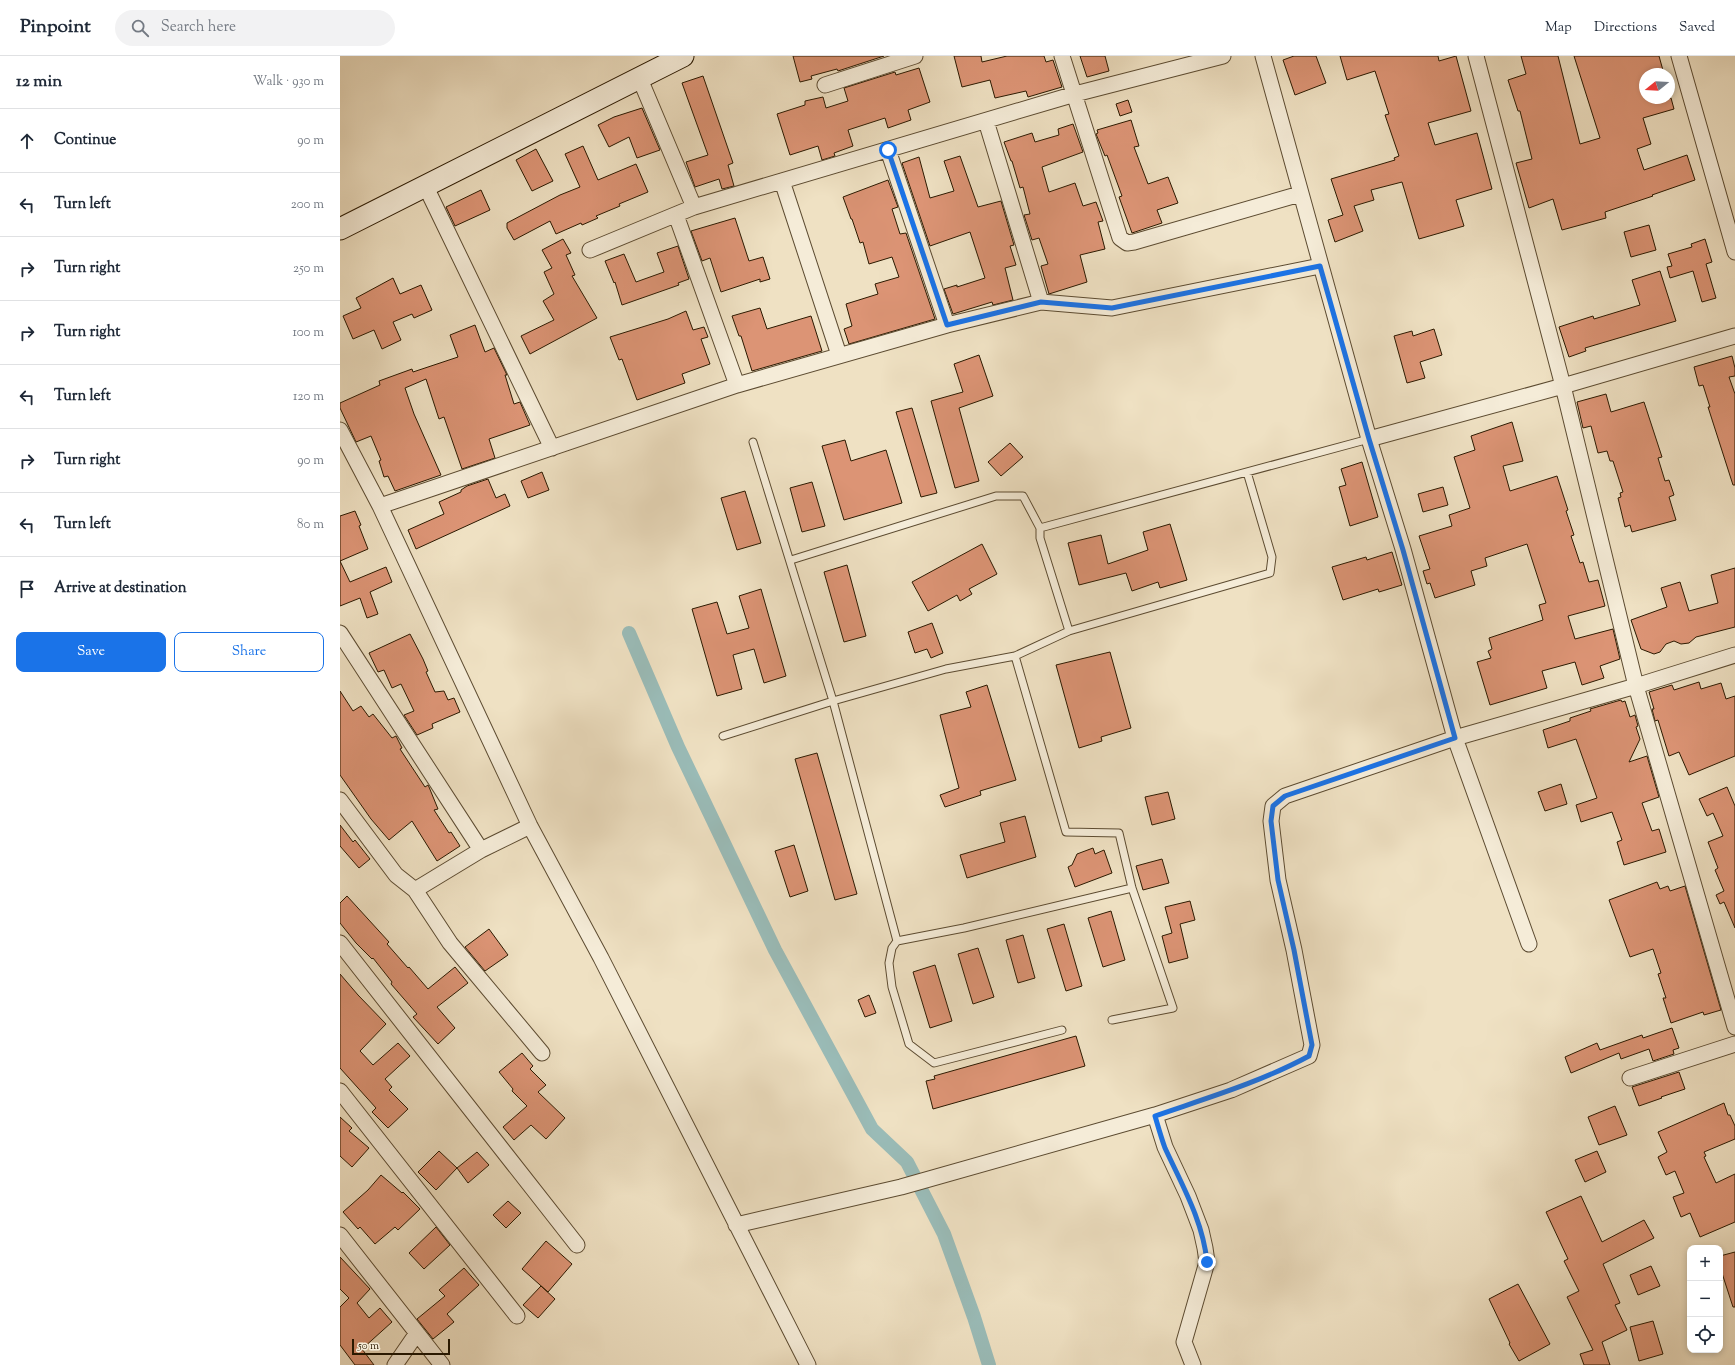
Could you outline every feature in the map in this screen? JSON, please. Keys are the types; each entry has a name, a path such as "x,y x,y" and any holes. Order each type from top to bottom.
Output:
{"street":[{"path":"340,229 683,56"},
{"path":"825,85 915,56"},
{"path":"1062,56 1120,238 1127,243 1300,194"},
{"path":"590,250 694,207 1075,94 1223,56"},
{"path":"1263,56 1320,266 1369,439 1403,550 1455,738 1529,944"},
{"path":"1476,56 1563,386 1636,686 1735,1027"},
{"path":"1679,56 1735,252"},
{"path":"640,79 694,207"},
{"path":"986,121 1041,302"},
{"path":"888,150 947,325"},
{"path":"782,181 839,355"},
{"path":"425,185 552,448"},
{"path":"676,214 737,386"},
{"path":"380,506 737,386 839,355 947,325 1041,302 1112,308 1320,266"},
{"path":"1369,439 1563,386 1735,336"},
{"path":"340,430 380,506 530,826 601,958 808,1365"},
{"path":"340,632 481,850"},
{"path":"736,1225 901,1187 1155,1116 1231,1090 1309,1056 1312,1045 1294,950 1278,880 1271,821 1273,806 1285,796 1455,738 1636,686 1735,655"},
{"path":"340,800 396,875 415,890 450,943 542,1053"},
{"path":"415,890 481,850 530,826"},
{"path":"340,943 577,1245"},
{"path":"1630,1078 1735,1044"},
{"path":"340,1092 517,1316"},
{"path":"1155,1116 1165,1147 1188,1196 1201,1230 1205,1248 1207,1262 1184,1342 1193,1365"},
{"path":"340,1235 442,1365"},
{"path":"395,1365 417,1333"}],"lane":[{"path":"1040,528 1369,439"},
{"path":"753,442 791,560 833,701 897,941"},
{"path":"723,736 833,701 946,669 1015,656 1069,631 1270,573 1272,556 1247,472"},
{"path":"791,560 996,496 1022,496 1040,528 1040,538 1069,631"},
{"path":"1015,656 1066,832 1119,834 1132,888 1163,983 1173,1008 1112,1020"},
{"path":"1062,1030 934,1063 909,1044 892,987 888,963 892,948 897,941 964,928 1132,888"}],"building":[{"path":"793,56 884,56 838,71 837,69 811,76 812,79 800,82"},
{"path":"954,56 981,56 982,62 1007,56 1044,56 1046,62 1053,60 1062,87 1028,97 1026,91 995,98 990,80 962,87"},
{"path":"1080,56 1105,56 1109,71 1087,77"},
{"path":"1294,56 1316,56 1326,83 1295,95 1283,60"},
{"path":"1340,56 1438,56 1439,61 1456,56 1471,111 1428,123 1435,145 1477,133 1492,189 1456,200 1464,226 1419,239 1402,182 1371,190 1374,200 1354,206 1363,231 1335,242 1328,220 1343,215 1331,179 1395,160 1394,158 1399,156 1385,115 1389,114 1375,71 1347,80"},
{"path":"1521,56 1558,56 1580,144 1600,138 1574,56 1659,56 1662,68 1639,68 1639,104 1673,104 1674,109 1643,118 1651,144 1637,149 1644,170 1687,155 1695,180 1605,212 1606,218 1562,230 1553,199 1529,208 1516,163 1532,159 1520,111 1518,111 1508,80 1526,74"},
{"path":"919,68 930,102 908,110 911,120 888,128 885,118 848,130 853,146 834,153 835,156 822,160 818,146 790,155 777,114 805,105 805,101 823,97 826,108 848,101 844,88 895,72 896,75"},
{"path":"703,76 733,163 728,165 734,186 722,189 719,179 695,187 686,162 708,155 682,83"},
{"path":"1128,100 1132,112 1120,116 1116,104"},
{"path":"642,108 660,150 637,158 629,137 609,147 598,125 614,117"},
{"path":"1131,120 1139,146 1134,147 1148,184 1168,177 1178,203 1157,210 1162,223 1132,233 1119,197 1122,196 1107,155 1105,156 1096,134 1098,133 1097,130"},
{"path":"1073,124 1083,152 1042,167 1049,192 1075,183 1083,206 1096,202 1103,221 1098,222 1105,249 1080,255 1087,282 1049,294 1041,266 1048,264 1039,238 1032,240 1024,215 1030,214 1023,187 1020,188 1012,161 1004,142 1032,133 1035,142 1059,135 1058,129"},
{"path":"583,146 598,180 636,164 648,192 619,204 620,206 596,216 598,218 582,225 581,223 556,234 550,221 514,240 507,228 507,223 560,195 580,187 565,154"},
{"path":"536,149 553,181 532,191 516,160"},
{"path":"960,156 978,207 1001,201 1014,245 1010,246 1016,265 1005,268 1013,300 993,305 992,302 953,314 944,289 957,285 957,287 985,278 970,232 930,246 902,163 919,157 930,198 954,191 944,161"},
{"path":"888,180 898,207 892,209 900,234 906,233 935,319 849,344 844,329 852,326 846,304 878,294 875,284 899,277 892,257 869,264 863,242 860,243 843,197"},
{"path":"481,190 490,210 455,226 446,207"},
{"path":"735,218 749,261 763,257 770,279 760,282 760,279 721,292 710,258 702,261 691,231"},
{"path":"1649,225 1656,250 1631,257 1624,232"},
{"path":"563,239 571,253 566,255 575,275 572,276 597,318 530,354 521,336 554,320 543,301 554,294 544,272 552,268 542,250"},
{"path":"1705,239 1712,262 1706,264 1716,298 1702,302 1693,271 1670,278 1667,267 1672,266 1668,254 1692,247 1691,244"},
{"path":"678,246 689,279 678,283 679,285 622,305 615,282 614,283 605,261 624,254 636,282 664,272 657,253"},
{"path":"1660,271 1676,321 1585,348 1586,351 1569,357 1559,327 1593,316 1594,319 1640,305 1632,280"},
{"path":"393,278 400,294 421,285 432,310 414,318 412,314 393,322 401,340 382,349 374,330 353,339 343,316 361,308 356,298"},
{"path":"760,308 767,329 811,316 822,351 752,371 741,336 739,336 732,316"},
{"path":"686,311 693,330 704,327 708,337 701,339 710,364 682,374 685,383 637,400 622,359 619,360 610,337 668,319"},
{"path":"475,325 485,352 494,348 507,375 505,375 514,404 520,402 530,425 489,439 495,458 462,469 444,417 439,419 426,379 405,388 414,414 441,475 395,491 388,476 384,477 379,461 381,460 371,436 356,442 340,408 340,403 380,385 379,381 412,369 413,372 458,357 450,335"},
{"path":"1434,329 1442,355 1420,362 1425,378 1407,383 1394,336 1412,331 1413,336"},
{"path":"979,355 993,396 959,408 979,481 955,488 931,401 963,392 954,364"},
{"path":"1732,356 1735,376 1729,377 1735,394 1735,485 1733,485 1708,407 1710,407 1703,385 1699,386 1694,367"},
{"path":"1606,394 1611,412 1644,402 1662,457 1658,458 1665,481 1669,480 1674,495 1669,497 1676,520 1632,532 1630,525 1625,527 1618,498 1621,497 1620,493 1623,492 1613,461 1610,461 1607,451 1598,453 1591,426 1583,428 1577,402"},
{"path":"912,408 937,493 921,497 896,412"},
{"path":"1512,422 1523,461 1503,466 1510,491 1557,476 1568,510 1566,511 1574,535 1571,536 1580,563 1583,562 1589,582 1598,580 1605,606 1568,616 1575,639 1613,629 1620,659 1600,666 1604,678 1582,685 1575,662 1542,671 1547,688 1490,705 1477,662 1491,658 1488,651 1492,649 1489,638 1543,620 1539,605 1546,603 1527,544 1485,558 1487,566 1471,571 1475,585 1435,598 1430,583 1427,584 1423,571 1430,569 1419,536 1452,526 1449,515 1470,508 1454,457 1475,450 1471,436"},
{"path":"845,440 851,461 886,450 902,503 844,520 822,446"},
{"path":"1010,443 1023,457 1001,476 988,462"},
{"path":"1362,462 1378,517 1350,526 1339,487 1346,485 1341,469"},
{"path":"542,472 549,490 528,498 521,481"},
{"path":"488,479 496,498 505,494 510,506 416,549 408,530 444,514 439,502 461,492 461,490 467,486"},
{"path":"812,482 825,526 802,532 790,488"},
{"path":"1443,487 1448,505 1423,512 1418,494"},
{"path":"745,491 761,543 737,550 721,498"},
{"path":"355,511 368,549 340,561 340,516"},
{"path":"1170,524 1187,580 1160,588 1158,582 1132,591 1126,573 1079,585 1068,543 1101,535 1108,564 1148,550 1143,532"},
{"path":"982,544 997,574 969,589 972,594 960,601 957,595 928,611 912,582"},
{"path":"1392,552 1402,585 1379,592 1378,589 1343,600 1332,567 1366,557 1367,560"},
{"path":"340,561 350,582 386,567 392,582 370,592 378,614 367,618 360,598 340,606"},
{"path":"847,565 866,636 844,642 824,572"},
{"path":"1735,568 1735,627 1696,637 1689,643 1681,644 1674,641 1666,644 1660,652 1654,654 1641,649 1631,620 1667,607 1661,588 1680,582 1689,611 1718,603 1711,575"},
{"path":"761,589 786,676 764,683 754,649 733,655 742,689 717,696 692,609 717,602 727,634 749,628 739,596"},
{"path":"932,623 943,653 931,658 927,649 915,653 908,632"},
{"path":"410,634 423,659 428,671 426,672 435,692 444,691 448,700 454,698 460,712 432,724 433,728 417,735 404,715 414,711 401,684 392,688 384,670 378,672 369,653"},
{"path":"1110,652 1131,728 1101,737 1102,741 1079,748 1056,665"},
{"path":"1699,682 1701,689 1721,683 1726,699 1735,696 1735,756 1689,775 1679,752 1669,756 1658,720 1655,721 1652,709 1654,709 1649,692 1672,685 1674,690"},
{"path":"987,685 1016,780 980,791 981,795 945,807 940,795 959,788 940,715 971,707 966,692"},
{"path":"340,691 353,711 361,706 369,717 373,714 392,738 396,736 402,748 400,749 425,787 428,785 438,809 434,810 449,833 451,832 460,846 437,861 412,821 389,840 371,819 340,775"},
{"path":"1621,700 1622,702 1625,701 1630,717 1635,715 1638,726 1636,727 1640,739 1629,762 1647,756 1659,797 1642,803 1652,831 1659,829 1666,852 1624,865 1617,842 1622,840 1612,812 1581,822 1576,805 1597,798 1576,739 1548,748 1543,730 1570,721 1570,718 1591,711 1590,709"},
{"path":"817,753 857,894 835,900 795,759"},
{"path":"1561,784 1567,804 1545,811 1538,792"},
{"path":"1727,787 1735,806 1735,928 1724,902 1720,904 1716,895 1724,891 1715,870 1718,868 1708,842 1723,836 1713,813 1707,816 1699,799"},
{"path":"1168,792 1175,819 1152,825 1145,797"},
{"path":"1025,816 1036,857 967,878 960,855 1005,842 1000,823"},
{"path":"340,825 353,842 355,840 370,859 359,868 340,846"},
{"path":"794,845 808,891 790,897 775,851"},
{"path":"1093,848 1095,854 1104,850 1112,873 1075,887 1068,867 1072,865 1077,854"},
{"path":"1162,859 1169,883 1143,890 1136,866"},
{"path":"1657,882 1660,889 1668,886 1670,891 1685,886 1721,1010 1704,1015 1703,1012 1671,1023 1663,998 1666,998 1658,974 1661,973 1653,949 1630,957 1609,900"},
{"path":"347,896 389,942 387,944 428,989 455,967 468,983 437,1007 455,1028 438,1044 413,1017 417,1014 391,984 392,982 373,958 372,959 356,943 340,923 340,903"},
{"path":"1190,901 1195,920 1180,924 1188,958 1169,963 1162,936 1172,933 1165,907"},
{"path":"1111,911 1125,960 1103,967 1088,918"},
{"path":"1064,924 1082,986 1066,991 1047,929"},
{"path":"489,929 508,955 485,971 465,947"},
{"path":"1023,935 1035,978 1018,983 1006,940"},
{"path":"978,948 994,997 973,1004 958,954"},
{"path":"935,965 952,1021 930,1028 913,972"},
{"path":"340,974 386,1024 360,1051 373,1065 398,1043 410,1056 385,1079 392,1087 389,1090 408,1109 388,1128 372,1112 376,1108 340,1068"},
{"path":"869,995 876,1013 865,1017 858,1000"},
{"path":"1672,1028 1679,1048 1673,1050 1674,1054 1653,1061 1649,1049 1621,1059 1619,1053 1571,1073 1565,1057 1597,1043 1600,1050 1642,1035 1643,1038"},
{"path":"1076,1036 1085,1066 933,1109 926,1081 935,1079 934,1076"},
{"path":"522,1053 533,1066 530,1069 546,1085 538,1092 565,1118 546,1139 531,1125 514,1140 503,1127 527,1106 512,1091 513,1089 499,1072"},
{"path":"1679,1072 1685,1089 1639,1106 1632,1087"},
{"path":"1724,1103 1728,1115 1730,1115 1735,1126 1735,1139 1704,1152 1706,1156 1704,1157 1716,1183 1735,1174 1735,1222 1700,1237 1690,1213 1681,1217 1673,1197 1684,1193 1675,1171 1666,1175 1658,1157 1667,1152 1658,1132"},
{"path":"1615,1106 1627,1135 1599,1145 1588,1117"},
{"path":"340,1117 352,1128 349,1131 369,1148 352,1167 340,1156"},
{"path":"439,1151 457,1168 436,1190 418,1172"},
{"path":"1597,1151 1606,1172 1585,1182 1575,1160"},
{"path":"477,1152 489,1165 468,1183 457,1168"},
{"path":"381,1175 402,1193 403,1192 420,1209 398,1230 395,1227 375,1244 360,1227 358,1229 343,1212 368,1190"},
{"path":"1581,1196 1602,1242 1644,1220 1654,1238 1603,1264 1620,1303 1615,1305 1627,1330 1602,1342 1610,1365 1584,1365 1580,1354 1593,1350 1567,1297 1579,1291 1564,1261 1568,1259 1546,1212"},
{"path":"508,1201 521,1213 506,1228 493,1215"},
{"path":"436,1227 450,1245 424,1269 409,1253"},
{"path":"546,1241 572,1264 548,1292 522,1269"},
{"path":"1735,1252 1735,1307 1733,1307 1723,1276 1723,1255"},
{"path":"340,1257 370,1289 357,1303 369,1318 380,1308 392,1322 362,1349 374,1365 355,1365 340,1345 340,1307 349,1298 340,1289"},
{"path":"1651,1266 1660,1286 1638,1295 1630,1275"},
{"path":"464,1268 479,1285 447,1314 454,1322 433,1339 417,1319 445,1296 439,1290"},
{"path":"1518,1284 1550,1344 1519,1361 1509,1344 1510,1343 1489,1299"},
{"path":"541,1286 555,1299 538,1318 523,1305"},
{"path":"1653,1321 1663,1354 1639,1361 1630,1327"}],"waterway":[{"path":"629,633 678,747 775,950 872,1129 907,1162 944,1234 974,1317 989,1365"}],"route":[{"path":"888,150 947,325 1041,302 1112,308 1320,266 1369,439 1403,550 1455,738 1285,796 1273,806 1271,821 1278,880 1294,950 1312,1045 1309,1056 1298,1062 1231,1090 1155,1116 1165,1147 1188,1196 1201,1230 1207,1262"}]}
